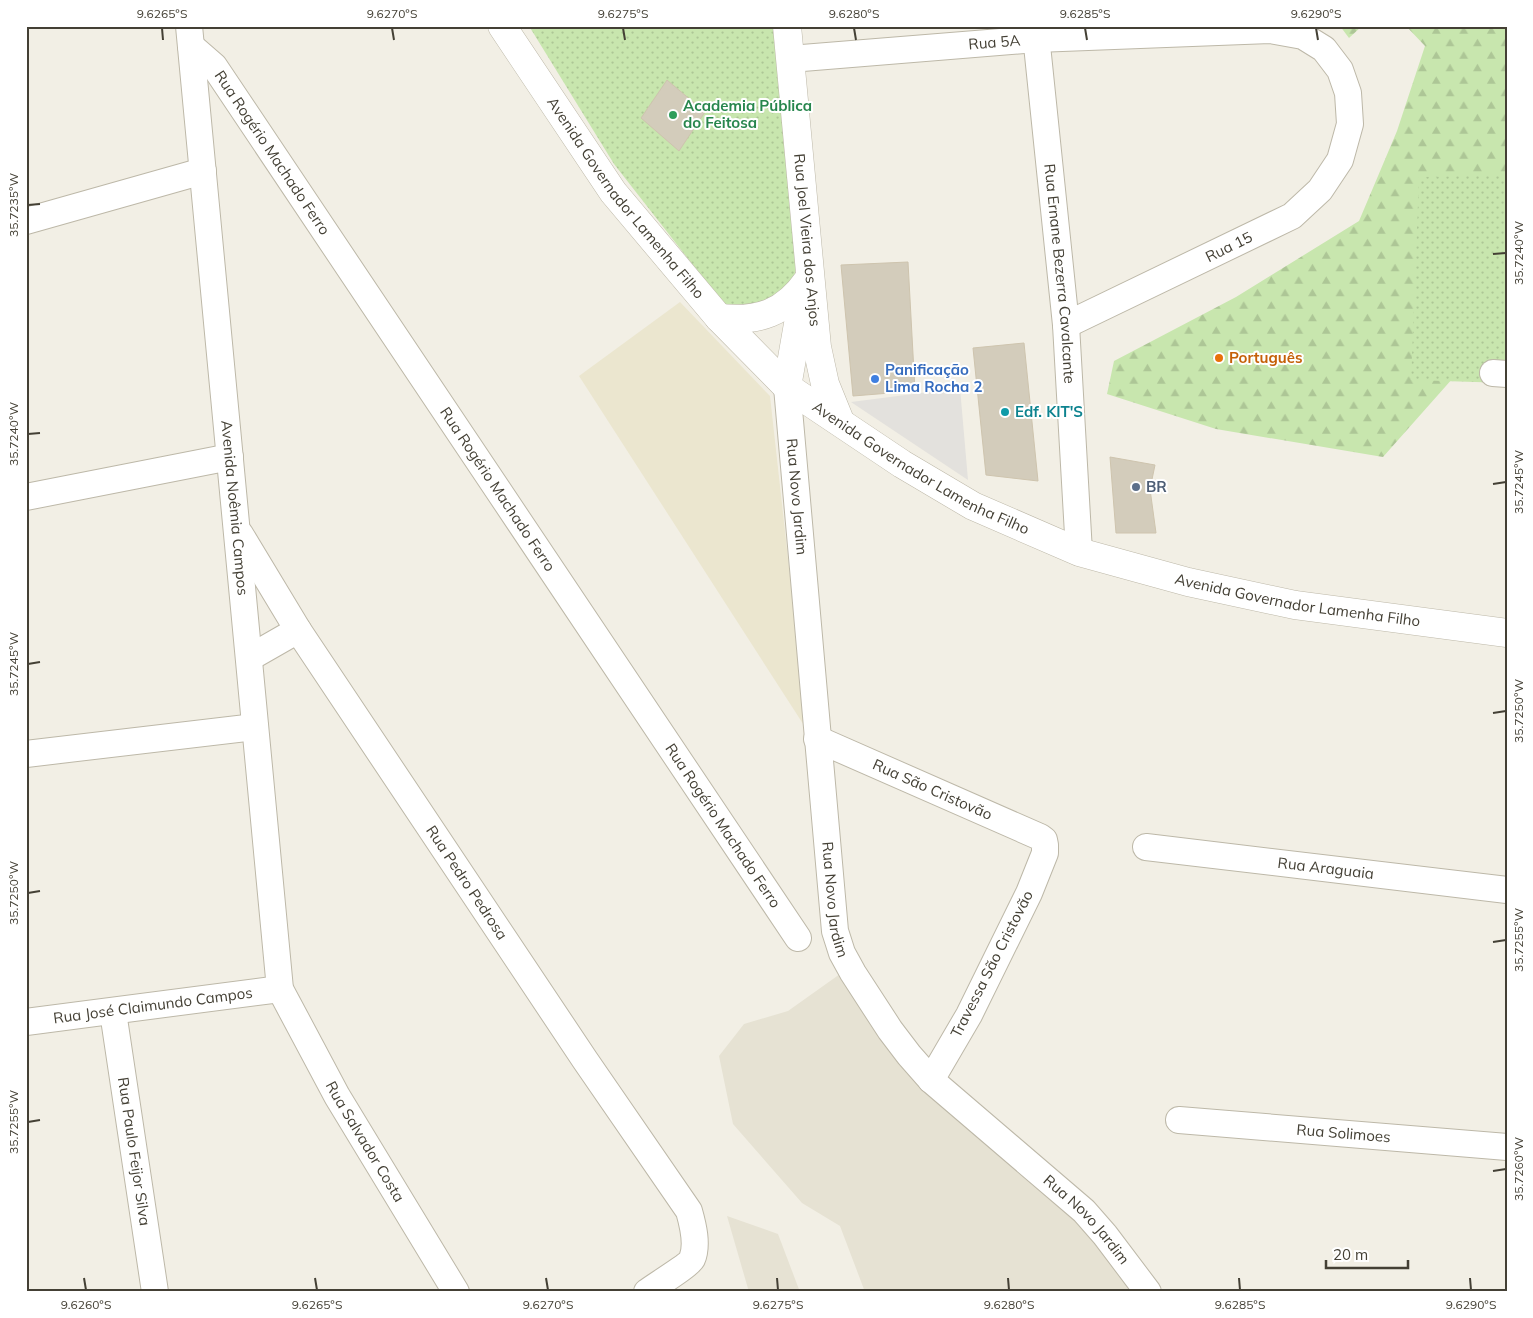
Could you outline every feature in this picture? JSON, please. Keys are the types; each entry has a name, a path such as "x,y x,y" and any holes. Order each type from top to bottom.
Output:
{"street":[{"name":"Avenida Governador Lamenha Filho","path":"502,26 613,192 719,318 787,387 902,464 973,506 1079,552 1188,582 1294,605 1507,633"},
{"name":"Rua Joel Vieira dos Anjos","path":"787,26 817,347 826,384 840,421"},
{"name":"Rua 5A","path":"790,59 1036,32 1270,30 1303,36 1324,49 1340,70 1348,93 1350,124"},
{"name":"Rua Ernane Bezerra Cavalcante","path":"1036,32 1066,325 1079,552"},
{"name":"Avenida Noêmia Campos","path":"190,36 280,989"},
{"name":"Rua Rogério Machado Ferro","path":"190,36 214,66 798,938"},
{"name":"Rua 15","path":"1066,325 1292,216 1320,190 1340,160 1350,124"},
{"path":"26,221 203,171"},
{"path":"719,318 741,320 762,317 782,308 798,294 810,276"},
{"path":"787,387 798,324 810,276"},
{"name":"Rua Novo Jardim","path":"787,387 835,931 842,954 890,1030 931,1080 1084,1211 1148,1292"},
{"path":"26,498 230,457"},
{"name":"Rua Pedro Pedrosa","path":"236,528 298,630 585,1060 689,1211 694,1238 694,1250 691,1261 647,1292"},
{"path":"249,658 298,630"},
{"path":"26,754 255,727"},
{"name":"Rua São Cristovão","path":"817,739 1040,837 1044,840 1045,845"},
{"name":"Travessa São Cristovão","path":"931,1080 970,1015 1029,893 1042,861 1045,845"},
{"name":"Rua Araguaia","path":"1146,846 1507,890"},
{"name":"Rua José Claimundo Campos","path":"26,1022 280,989"},
{"name":"Rua Salvador Costa","path":"280,989 337,1096 456,1292"},
{"name":"Rua Paulo Feijor Silva","path":"112,1012 155,1292"},
{"name":"Rua Solimoes","path":"1180,1120 1507,1147"}],"shaded area":[{"path":"680,302 770,396 807,730 579,376"},
{"path":"960,388 968,480 851,402"},
{"path":"840,974 1078,1215 1141,1292 865,1292 840,1226 802,1203 733,1124 719,1056 744,1024 788,1011"},
{"path":"727,1216 778,1234 800,1292 749,1292"}],"green space":[{"path":"529,26 776,26 802,249 791,287 765,310 725,306 614,164"},
{"path":"1340,26 1362,26 1349,38"},
{"path":"1406,26 1507,26 1507,323 1461,369 1383,457 1216,429 1107,394 1114,361 1236,297 1359,221 1397,131 1425,46"},
{"path":"1507,175 1507,383 1411,380 1419,177"}],"building":[{"name":"Academia Pública do Feitosa","path":"667,80 705,112 679,151 641,118"},
{"path":"908,262 915,391 853,396 841,265"},
{"name":"Edf. KIT'S","path":"1024,343 1038,481 986,475 973,348"},
{"path":"1110,457 1155,465 1150,489 1156,533 1116,533"}],"place":[{"name":"Academia Pública do Feitosa","path":"673,115"},
{"name":"Português","path":"1219,358"},
{"name":"Panificação Lima Rocha 2","path":"875,379"},
{"name":"Edf. KIT'S","path":"1005,412"},
{"name":"BR","path":"1136,487"}]}
